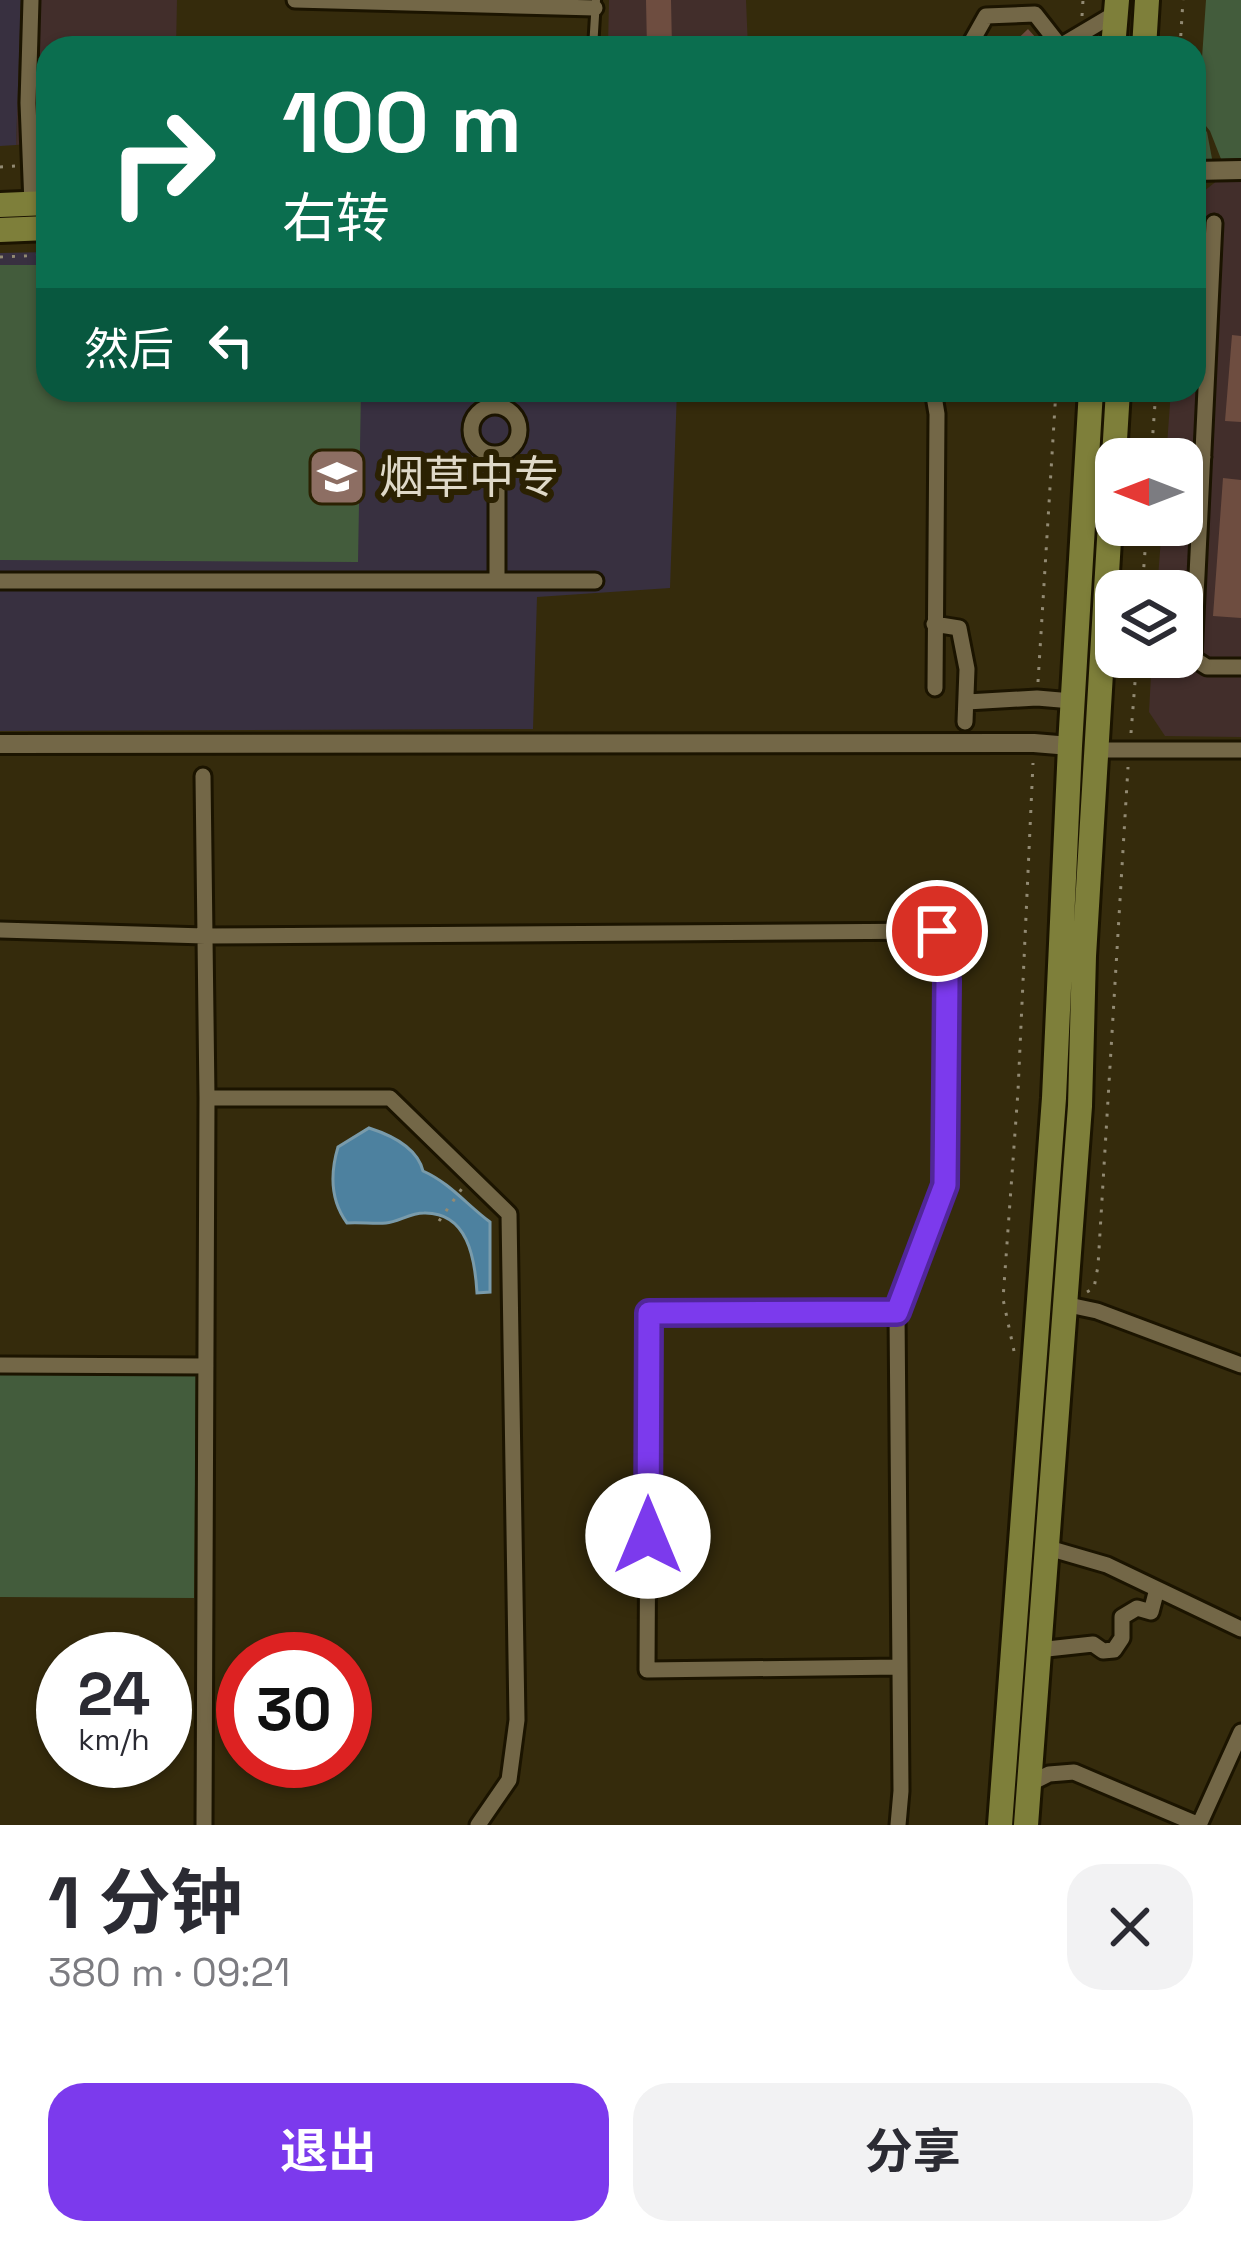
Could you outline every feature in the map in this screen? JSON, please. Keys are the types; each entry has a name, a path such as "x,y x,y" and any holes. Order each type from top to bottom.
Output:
{"main road":[{"path":"1145,36 1147,0"},
{"path":"1114,36 1116,6"},
{"path":"0,205 36,204"},
{"path":"0,230 36,228"},
{"path":"1000,1825 1054,1098 1090,402"},
{"path":"1116,438 1117,402"},
{"path":"1026,1825 1080,1106 1109,546"}],"street":[{"path":"31,0 28,103 36,170"},
{"path":"295,0 596,4"},
{"path":"1074,36 1116,6"},
{"path":"975,36 986,16 1017,13 1034,14 1051,36"},
{"path":"1206,171 1241,170"},
{"path":"1206,394 1214,223"},
{"path":"490,402 474,417 471,433 477,447 496,454 513,447 519,432 510,410 499,402"},
{"path":"935,402 935,688"},
{"path":"1203,458 1206,402"},
{"path":"496,454 497,581"},
{"path":"1199,546 1193,658 1207,667 1241,667"},
{"path":"0,581 595,580"},
{"path":"934,623 959,628 967,669 965,722"},
{"path":"967,702 1072,701"},
{"path":"0,744 1070,746"},
{"path":"1096,750 1241,750"},
{"path":"203,776 207,1098 204,1825"},
{"path":"0,930 205,936 937,931 947,980 945,1185 897,1312 898,1825"},
{"path":"207,1098 390,1098 509,1214 517,1720 509,1780 478,1825"},
{"path":"1064,1304 1097,1311 1241,1365"},
{"path":"897,1312 649,1313 647,1670 900,1667"},
{"path":"0,1365 206,1366"},
{"path":"1045,1547 1107,1565 1241,1629"},
{"path":"1038,1650 1093,1644 1103,1651 1114,1650 1122,1638 1122,1617 1137,1607 1151,1612 1156,1589"},
{"path":"1029,1784 1049,1774 1074,1772 1199,1825 1241,1732"}],"lane":[{"path":"594,36 596,4"}],"path":[{"path":"1181,36 1183,0"},
{"path":"0,257 36,256"},
{"path":"1036,698 1055,402"},
{"path":"1150,438 1155,402"},
{"path":"1064,1304 1094,1288 1098,1267 1135,678"},
{"path":"1016,1360 1003,1299 1034,743"},
{"path":"439,1222 470,1175"}],"shaded area":[{"path":"0,0 21,0 16,145 0,146"},
{"path":"21,0 177,0 176,36 36,36 36,143 16,145"},
{"path":"609,0 746,0 748,36 608,36"},
{"path":"1218,180 1241,180 1241,737 1165,736 1149,712 1151,678 1203,678 1203,570 1159,570 1160,546 1203,546 1203,438 1168,438 1170,402 1206,402 1206,190"},
{"name":"烟草中专","path":"36,252 36,402 677,402 670,588 537,597 533,729 0,731 0,253"}],"green space":[{"path":"1206,0 1241,0 1241,158 1221,159 1206,126"},
{"path":"1206,131 1207,132 1213,164 1206,163"},
{"path":"0,265 36,265 36,402 361,402 358,562 0,560"},
{"path":"196,1373 194,1598 0,1597 0,1375"}],"water":[{"path":"369,1128 402,1143 423,1171 490,1222 490,1292 477,1293 471,1252 451,1220 424,1213 386,1223 347,1223 335,1196 335,1157 338,1147"}],"building":[{"path":"646,0 671,0 672,36 647,36"},
{"path":"1232,335 1241,336 1241,422 1225,421"},
{"path":"1223,478 1241,480 1241,618 1213,616"}],"place":[{"name":"烟草中专","path":"337,477"}],"route":[{"path":"648,1536 649,1313 897,1312 945,1185 947,980 937,931"}]}
